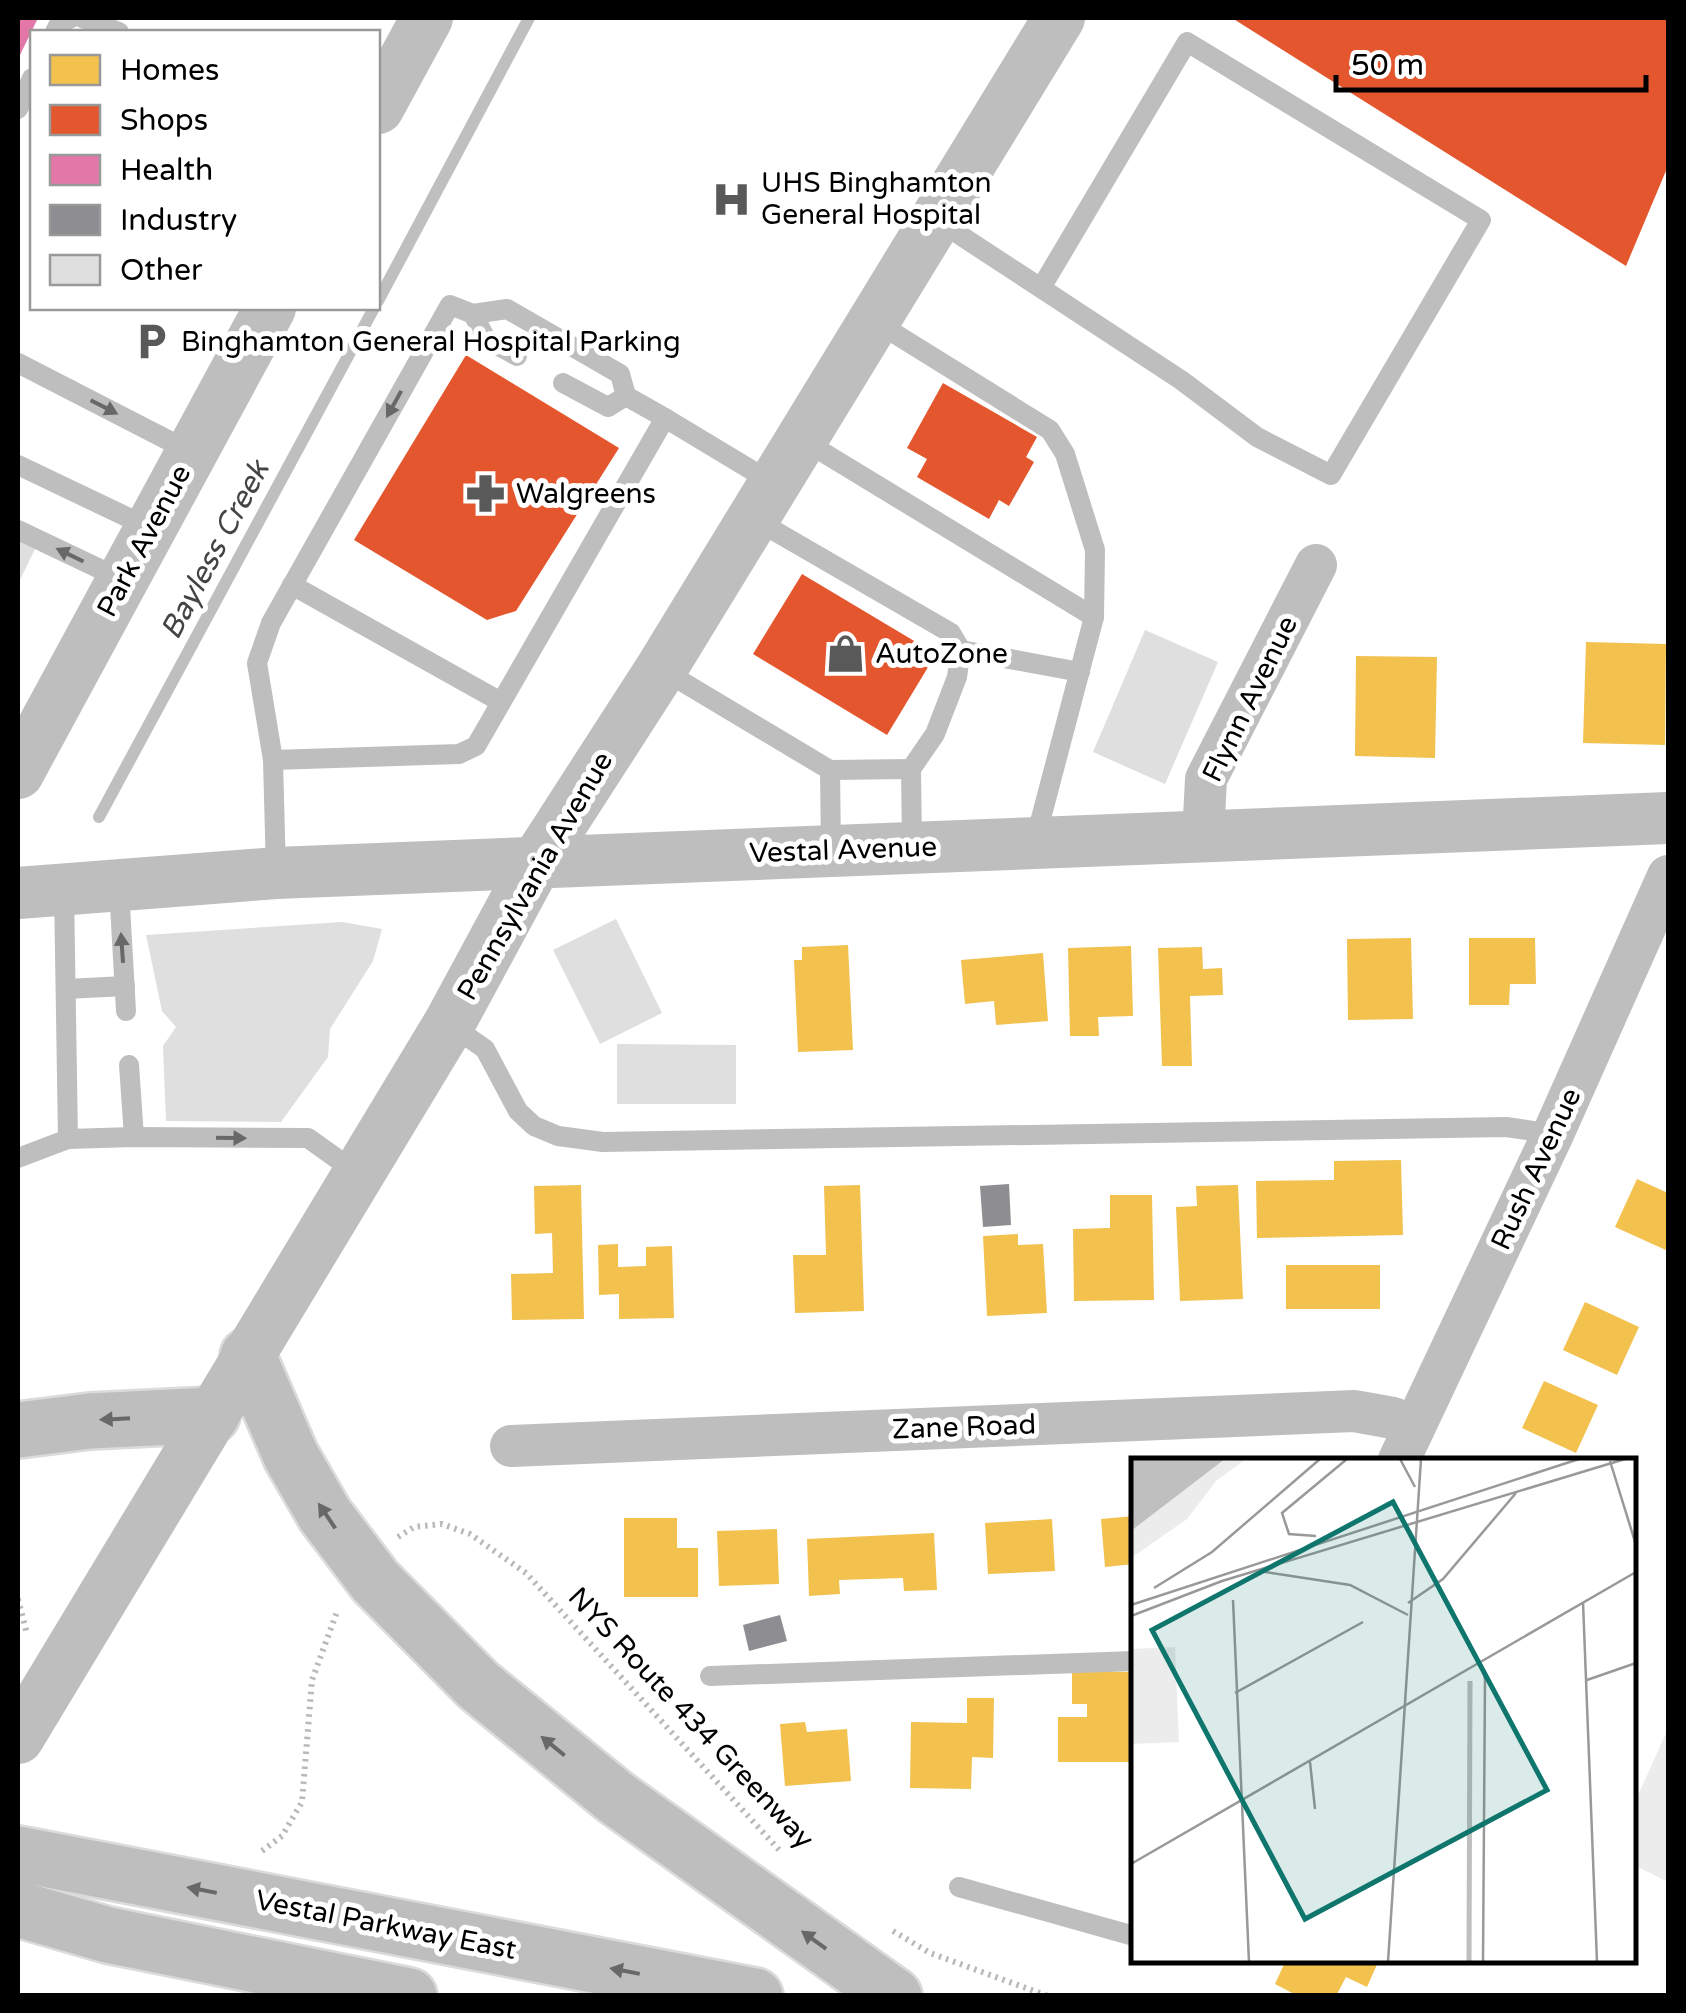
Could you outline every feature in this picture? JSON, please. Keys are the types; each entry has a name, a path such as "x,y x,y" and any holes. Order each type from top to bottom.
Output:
{"main road":[{"path":"248,1356 291,1456 325,1515 374,1581 478,1685 615,1797 894,1996"},
{"path":"18,1430 90,1420 212,1416"},
{"name":"Vestal Parkway East","path":"18,1854 755,1996"},
{"path":"18,1908 108,1935 409,1996"},
{"path":"262,1968 351,1996"}],"street":[{"path":"380,104 426,18"},
{"name":"Pennsylvania Avenue","path":"30,1718 449,1024 536,863 661,669 1060,18"},
{"name":"Park Avenue","path":"18,774 269,310"},
{"name":"Flynn Avenue","path":"1203,837 1206,779 1316,565"},
{"name":"Vestal Avenue","path":"41,892 276,873 1668,818"},
{"name":"Rush Avenue","path":"1407,1444 1553,1134 1668,876"},
{"name":"Zane Road","path":"512,1446 1354,1411 1393,1418 1407,1444"}],"lane":[{"path":"82,18 114,30"},
{"path":"937,220 1180,380 1257,437 1331,475 1482,220 1187,42 1041,288"},
{"path":"18,109 30,82"},
{"path":"276,873 273,760 257,663 271,623 450,305 474,314 507,310 620,374 626,396 665,418 764,501 952,633 961,650 957,677 935,734 911,768 912,847"},
{"path":"474,314 486,339 517,356"},
{"path":"876,322 1050,430 1065,454 1094,550 1094,617 1034,843"},
{"path":"18,363 192,452"},
{"path":"563,382 608,407 626,396"},
{"path":"273,760 459,754 476,746 665,418"},
{"path":"800,439 1094,617"},
{"path":"18,465 150,528"},
{"path":"18,530 122,580"},
{"path":"292,585 501,702"},
{"path":"961,650 1080,672"},
{"path":"661,669 830,770 911,768"},
{"path":"830,770 831,850"},
{"path":"118,885 126,1011"},
{"path":"41,892 66,988 68,1139"},
{"path":"66,988 125,986"},
{"path":"449,1024 485,1049 518,1111 534,1126 558,1136 603,1142 1506,1126 1553,1134"},
{"path":"129,1065 134,1136"},
{"path":"18,1158 68,1139 308,1138 359,1174"},
{"path":"710,1676 1131,1660"},
{"path":"959,1887 1131,1935"}],"path":[{"name":"NYS Route 434 Greenway","path":"414,1527 442,1524 470,1534 526,1574 792,1862"},
{"path":"252,1858 282,1836 302,1802 312,1680 340,1606"},
{"path":"882,1925 930,1953 1048,1996"}],"shaded area":[{"path":"1668,1729 1668,1882 1636,1866 1636,1800"}],"building: Homes":[{"path":"1586,642 1666,644 1665,745 1583,743"},
{"path":"1356,656 1437,657 1435,758 1355,756"},
{"path":"1411,938 1413,1019 1348,1020 1347,939"},
{"path":"1469,938 1535,938 1536,984 1510,984 1509,1005 1469,1005"},
{"path":"848,945 853,1050 798,1052 794,960 802,960 802,947"},
{"path":"1131,946 1133,1016 1098,1017 1099,1036 1070,1036 1068,948"},
{"path":"1202,947 1203,969 1222,968 1223,995 1190,996 1192,1066 1162,1066 1158,948"},
{"path":"1043,953 1048,1021 996,1025 994,1001 965,1004 961,960"},
{"path":"1401,1160 1403,1235 1257,1238 1256,1181 1334,1180 1334,1161"},
{"path":"1637,1179 1668,1193 1668,1251 1615,1227"},
{"path":"581,1185 584,1319 512,1320 511,1274 553,1273 552,1233 535,1234 534,1186"},
{"path":"860,1185 864,1311 795,1313 793,1255 826,1255 824,1186"},
{"path":"1238,1185 1243,1299 1180,1301 1176,1207 1197,1206 1196,1186"},
{"path":"1110,1195 1152,1195 1154,1300 1074,1301 1073,1229 1110,1228"},
{"path":"1018,1234 1018,1245 1043,1244 1047,1313 987,1316 983,1236"},
{"path":"618,1244 618,1267 646,1266 646,1247 672,1246 674,1318 619,1319 619,1294 599,1295 598,1245"},
{"path":"1286,1265 1380,1265 1380,1309 1286,1309"},
{"path":"1585,1302 1639,1327 1617,1375 1563,1350"},
{"path":"1544,1381 1598,1405 1576,1453 1522,1428"},
{"path":"1131,1516 1131,1564 1105,1567 1101,1519"},
{"path":"624,1518 677,1518 677,1548 698,1548 698,1597 624,1597"},
{"path":"1052,1519 1055,1571 988,1574 985,1523"},
{"path":"777,1529 779,1584 719,1586 717,1531"},
{"path":"934,1533 937,1590 904,1591 903,1578 839,1580 840,1594 809,1596 807,1539"},
{"path":"1072,1671 1131,1672 1130,1762 1058,1762 1058,1717 1087,1717 1087,1704 1072,1704"},
{"path":"967,1698 994,1698 993,1758 972,1757 971,1789 910,1788 911,1722 967,1723"},
{"path":"805,1722 807,1732 847,1729 851,1781 785,1786 780,1724"},
{"path":"1285,1963 1378,1963 1367,1987 1346,1977 1336,1996 1298,1996 1275,1984"}],"building: Shops":[{"path":"1232,18 1668,18 1668,166 1626,266"},
{"name":"Walgreens","path":"466,355 619,448 516,611 487,620 354,540"},
{"path":"943,383 1037,437 1026,457 1034,462 1009,506 999,500 989,519 917,477 927,459 907,448"},
{"name":"AutoZone","path":"802,574 936,654 887,735 753,654"}],"building: Health":[{"path":"18,18 38,18 30,30 18,59"}],"building: Industry":[{"path":"1009,1184 1011,1225 983,1227 980,1186"},
{"path":"780,1615 787,1641 749,1651 743,1625"}],"building: Other":[{"path":"18,541 35,549 18,584"},
{"path":"1145,630 1218,662 1165,784 1093,752"},
{"path":"616,919 662,1013 600,1044 553,950"},
{"path":"342,922 382,929 373,961 330,1029 328,1057 281,1122 166,1121 163,1046 176,1027 162,1011 146,935"},
{"path":"617,1044 736,1045 736,1104 617,1104"}],"waterway":[{"name":"Bayless Creek","path":"380,297 529,18"},
{"name":"Bayless Creek","path":"99,817 373,310"}],"place":[{"name":"UHS Binghamton General Hospital","path":"731,199"},
{"name":"Binghamton General Hospital Parking","path":"151,342"},
{"name":"Walgreens","path":"486,494"},
{"name":"AutoZone","path":"845,654"}]}
